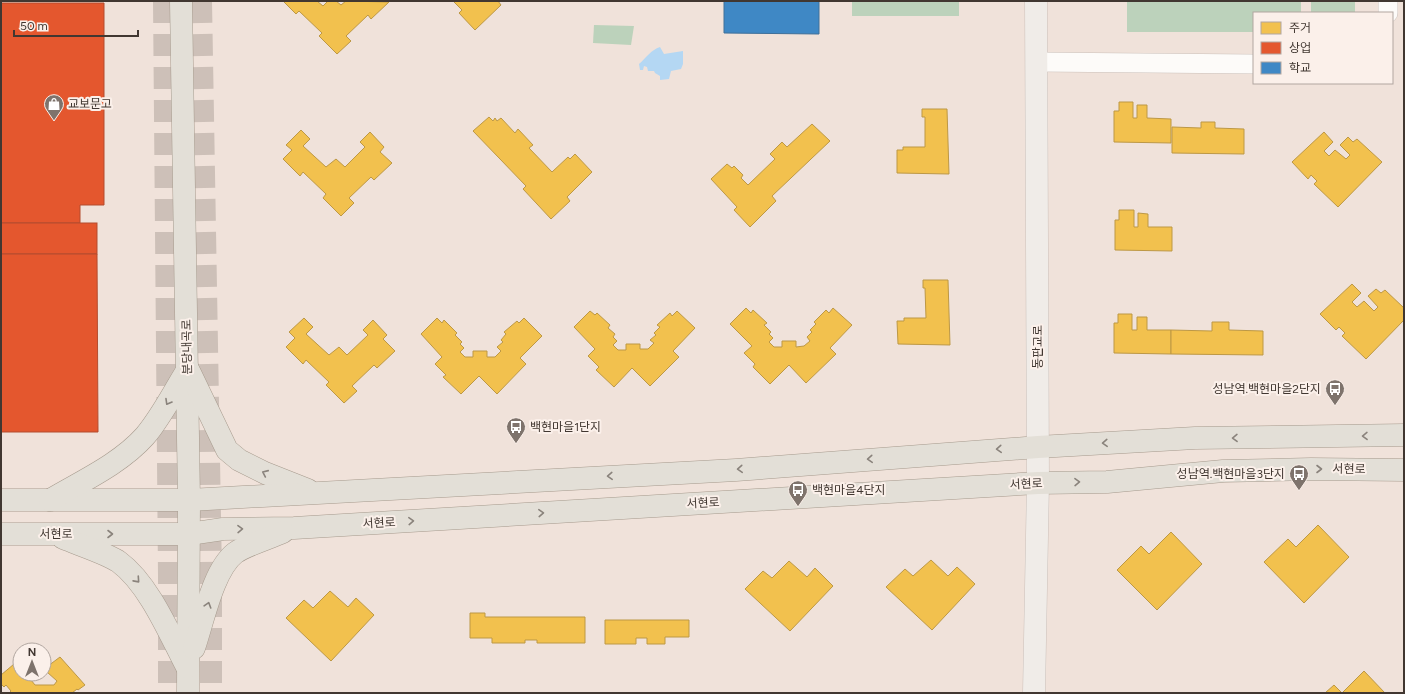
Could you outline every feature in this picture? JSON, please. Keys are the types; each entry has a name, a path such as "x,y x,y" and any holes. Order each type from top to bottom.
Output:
{"main road":[{"name":"분당내곡로","path":"181,1 188,369 188,693"},
{"name":"동판교로","path":"1034,693 1038,483 1036,1"},
{"path":"188,369 227,450 239,460 265,473 314,493"},
{"path":"50,500 112,463 144,438 154,425 188,369"},
{"path":"1,500 189,500 736,470 1038,446 1195,438 1404,435"},
{"name":"서현로","path":"1,534 189,534 223,529 294,528 1038,483 1107,482 1230,471 1311,469 1404,470"},
{"path":"188,668 217,576 225,564 236,553 294,528"},
{"path":"55,534 119,562 134,577 144,589 188,668"}],"street":[{"path":"1388,1 1388,12"},
{"path":"1037,62 1253,64"}],"green space":[{"path":"852,1 959,1 959,16 852,16"},
{"path":"1127,1 1301,1 1301,12 1253,12 1253,32 1127,32"},
{"path":"1311,1 1355,1 1355,12 1311,12"},
{"path":"594,25 634,26 631,45 593,43"}],"water":[{"path":"660,47 664,54 683,51 683,64 681,69 671,71 669,79 660,80 660,76 654,71 648,71 647,67 644,66 643,70 640,70 639,64"}],"building: 주거":[{"path":"283,1 317,1 323,6 328,1 336,1 341,5 346,1 389,2 371,19 368,15 346,36 351,41 337,54 319,36 322,33 299,11 296,14"},
{"path":"453,1 498,1 501,5 475,30 459,13 462,10"},
{"path":"1119,102 1133,102 1133,118 1137,118 1137,105 1147,105 1147,118 1171,119 1171,143 1114,142 1114,111 1119,111"},
{"path":"922,109 947,109 949,174 897,173 897,150 903,150 903,147 925,147 925,117 922,117"},
{"path":"489,117 493,121 495,118 497,121 501,118 515,133 518,129 533,145 529,148 552,172 568,157 570,159 575,154 592,172 567,197 570,201 551,219 523,189 526,186 473,131"},
{"path":"1201,122 1215,122 1215,128 1244,129 1244,154 1172,153 1172,127 1201,128"},
{"path":"812,124 830,141 772,196 776,201 750,227 734,210 737,207 711,179 727,164 732,168 734,166 743,175 741,178 748,185 775,159 770,154 782,142 787,147"},
{"path":"301,130 310,139 303,146 326,167 336,159 345,167 365,147 360,142 370,132 384,147 380,152 392,163 374,180 371,177 349,198 354,203 341,216 323,198 326,194 303,172 300,176 283,159 292,150 286,145"},
{"path":"1324,132 1333,142 1324,151 1329,156 1335,150 1346,159 1350,155 1340,145 1348,137 1353,142 1357,139 1382,162 1338,207 1314,184 1317,181 1311,175 1308,179 1292,162"},
{"path":"1119,210 1134,210 1134,227 1138,227 1138,213 1148,214 1148,227 1172,227 1172,251 1115,250 1115,220 1119,220"},
{"path":"923,280 948,280 950,345 898,344 897,321 904,321 904,318 926,318 925,288 923,288"},
{"path":"1352,284 1361,293 1352,302 1357,307 1364,301 1374,311 1378,307 1368,296 1376,289 1381,293 1385,290 1404,308 1404,320 1366,359 1342,336 1345,333 1339,327 1336,330 1320,314"},
{"path":"746,308 751,313 753,310 767,323 764,325 771,332 769,334 773,338 769,342 774,347 782,347 782,341 796,341 796,347 804,346 810,341 807,337 812,332 810,330 816,324 814,322 826,310 829,313 833,308 852,325 830,348 836,354 806,383 789,365 770,384 753,367 755,364 744,353 752,346 730,324"},
{"path":"590,311 595,315 597,313 610,325 608,328 615,334 613,337 617,341 613,345 618,350 626,350 626,344 640,344 640,349 648,349 654,343 650,340 656,335 654,333 660,327 657,325 670,313 672,316 677,311 695,328 673,351 679,357 650,386 632,368 614,387 596,370 599,367 588,356 595,349 574,327"},
{"path":"1118,314 1132,314 1132,330 1137,330 1137,317 1147,317 1147,330 1171,330 1171,354 1114,353 1114,323 1118,323"},
{"path":"304,318 313,327 306,334 329,355 339,347 347,355 368,335 363,330 373,320 387,335 383,339 395,351 377,368 374,365 352,386 357,391 344,403 326,385 329,382 306,360 303,364 286,347 295,338 289,332"},
{"path":"437,318 442,323 444,320 457,333 455,335 462,342 460,344 464,348 460,352 465,357 473,357 473,351 487,351 487,357 495,357 501,351 497,347 503,342 501,340 506,334 504,332 517,321 519,323 524,318 542,336 520,358 526,364 497,394 479,376 461,394 443,377 446,375 435,364 442,357 421,334"},
{"path":"1212,322 1229,322 1229,330 1263,331 1263,355 1171,354 1171,330 1212,331"},
{"path":"1318,525 1349,557 1304,603 1264,562 1288,539 1296,547"},
{"path":"1171,532 1202,564 1157,610 1117,570 1141,546 1149,554"},
{"path":"931,560 948,576 957,567 975,584 932,630 886,587 905,569 913,576"},
{"path":"789,561 807,577 815,568 833,586 790,631 745,589 763,571 772,578"},
{"path":"330,591 348,607 356,598 374,615 331,661 286,618 304,600 313,608"},
{"path":"470,613 485,613 485,617 585,617 585,643 537,643 537,640 525,640 525,643 492,643 492,638 470,638"},
{"path":"605,620 689,620 689,637 665,637 665,644 647,644 647,638 636,638 636,644 605,644"},
{"path":"60,657 85,685 72,693 9,693 11,691 6,685 4,687 1,684 1,675 12,666 12,682 33,682 35,685 54,685 57,681 52,676 52,663"},
{"path":"1364,671 1385,693 1342,693"},
{"path":"1334,685 1342,693 1325,693"}],"building: 상업":[{"path":"1,3 104,3 104,205 80,205 80,223 1,223"},
{"path":"1,223 97,223 97,254 1,254"},
{"path":"1,254 97,254 98,432 1,432"}],"building: 학교":[{"path":"724,1 819,1 819,34 724,33"}],"tunnel":[{"path":"164,1 169,693"},
{"path":"201,1 211,574 211,693"}],"place":[{"name":"교보문고","path":"54,121"},
{"name":"성남역.백현마을2단지","path":"1335,406"},
{"name":"백현마을1단지","path":"516,444"},
{"name":"성남역.백현마을3단지","path":"1299,491"},
{"name":"백현마을4단지","path":"798,507"}]}
